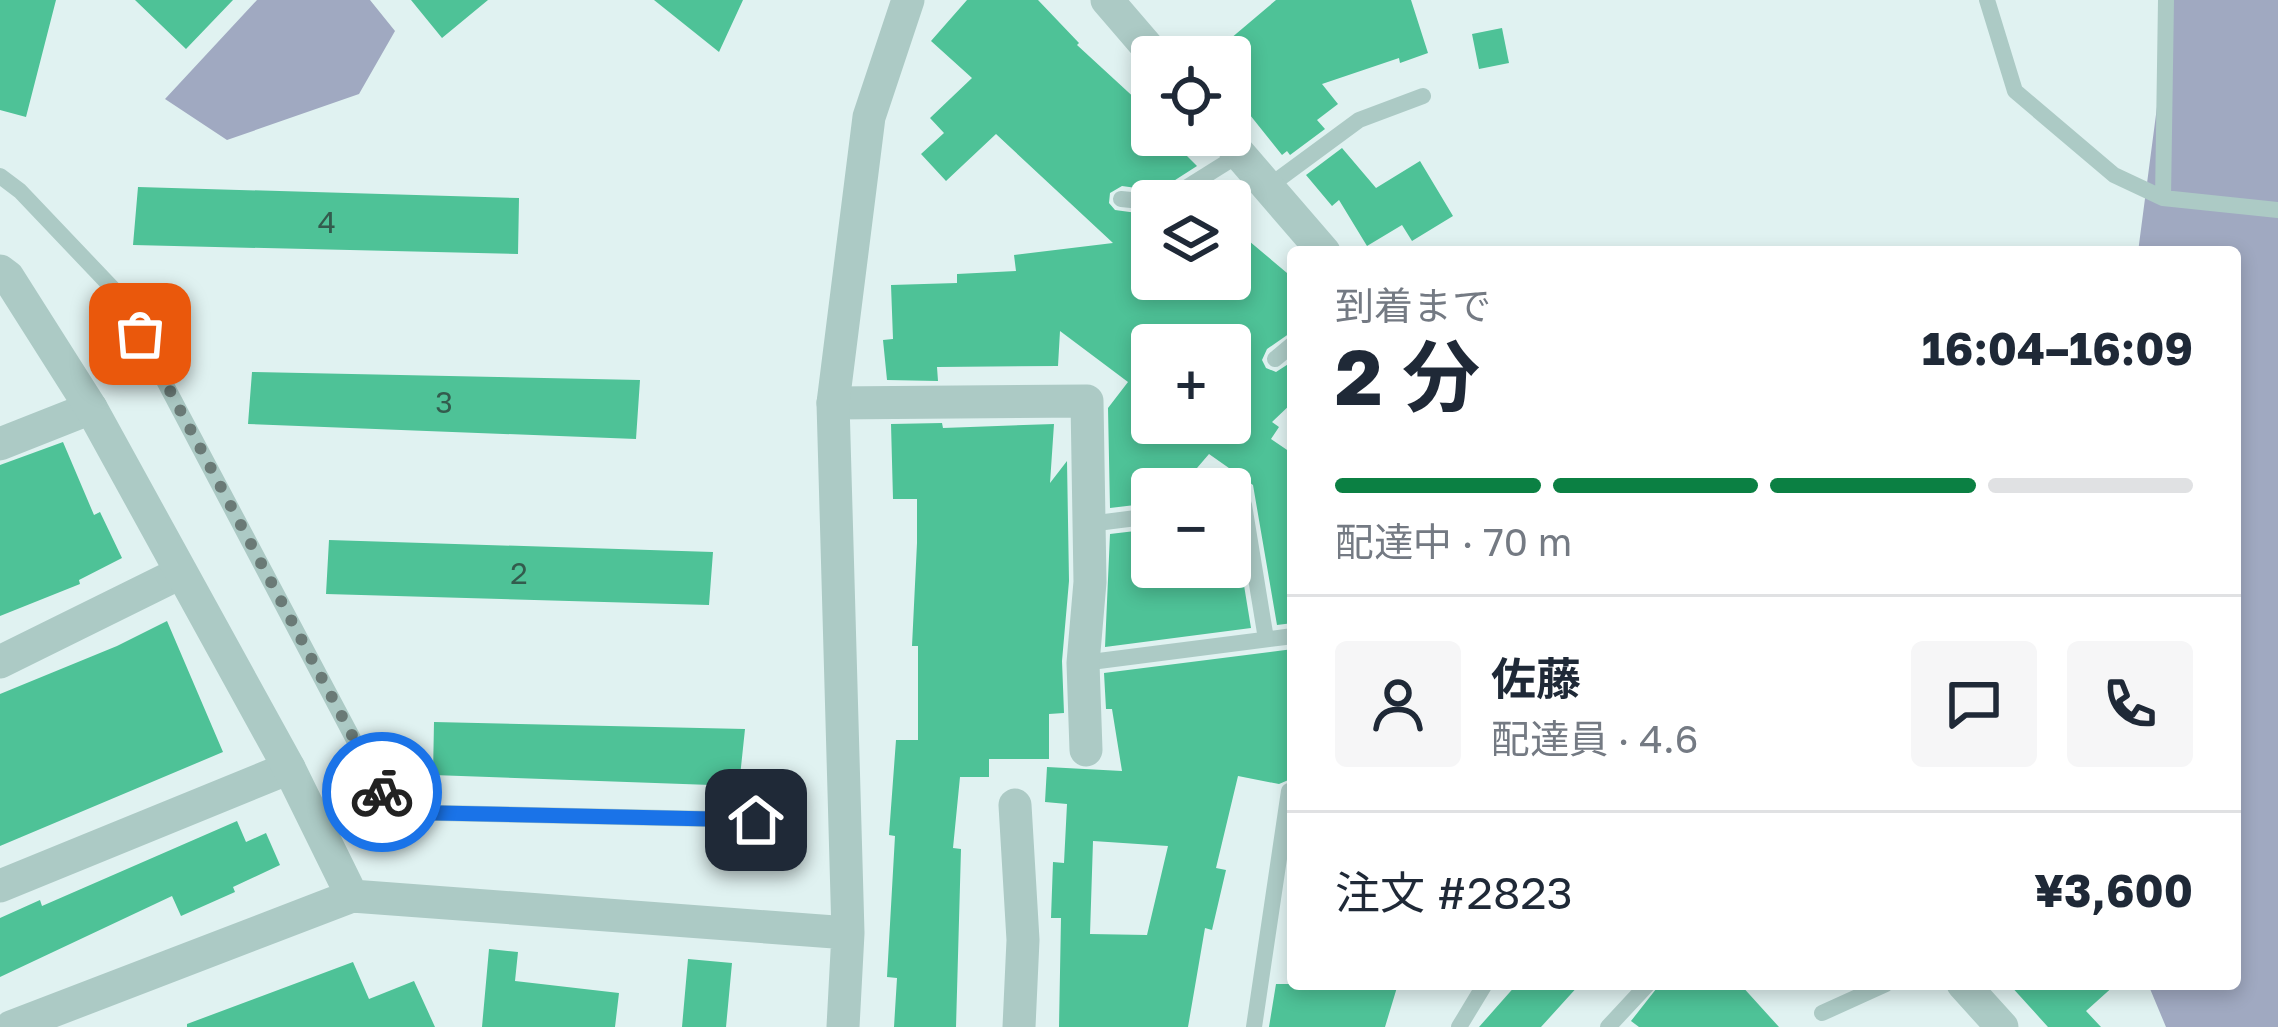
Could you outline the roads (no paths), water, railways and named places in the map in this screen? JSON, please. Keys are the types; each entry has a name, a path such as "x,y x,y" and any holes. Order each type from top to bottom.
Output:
{"street":[{"path":"843,1027 848,933 833,403 869,117 908,0"},
{"path":"1107,0 1138,36"},
{"path":"1241,156 1319,246"},
{"path":"0,271 91,408 289,768 352,896"},
{"path":"833,403 1087,401 1090,582 1082,663 1086,750"},
{"path":"0,444 91,408"},
{"path":"0,662 180,573"},
{"path":"0,886 289,768"},
{"path":"1015,805 1023,940 1019,1027"},
{"path":"10,1027 352,896 848,933"},
{"path":"1968,990 2002,1027"}],"lane":[{"path":"1987,0 2015,91 2114,175 2163,198 2278,210"},
{"path":"2163,198 2166,0"},
{"path":"1268,187 1359,120 1423,96"},
{"path":"1189,180 1217,156"},
{"path":"0,176 20,190 118,294 392,812 756,820"},
{"path":"1121,199 1131,200"},
{"path":"1275,359 1287,349"},
{"path":"1090,524 1131,519"},
{"path":"1251,548 1266,639"},
{"path":"1082,663 1287,637"},
{"path":"1254,1027 1287,804"},
{"path":"1460,1027 1482,990"},
{"path":"1608,1027 1642,990"},
{"path":"1822,1013 1873,990"}]}
